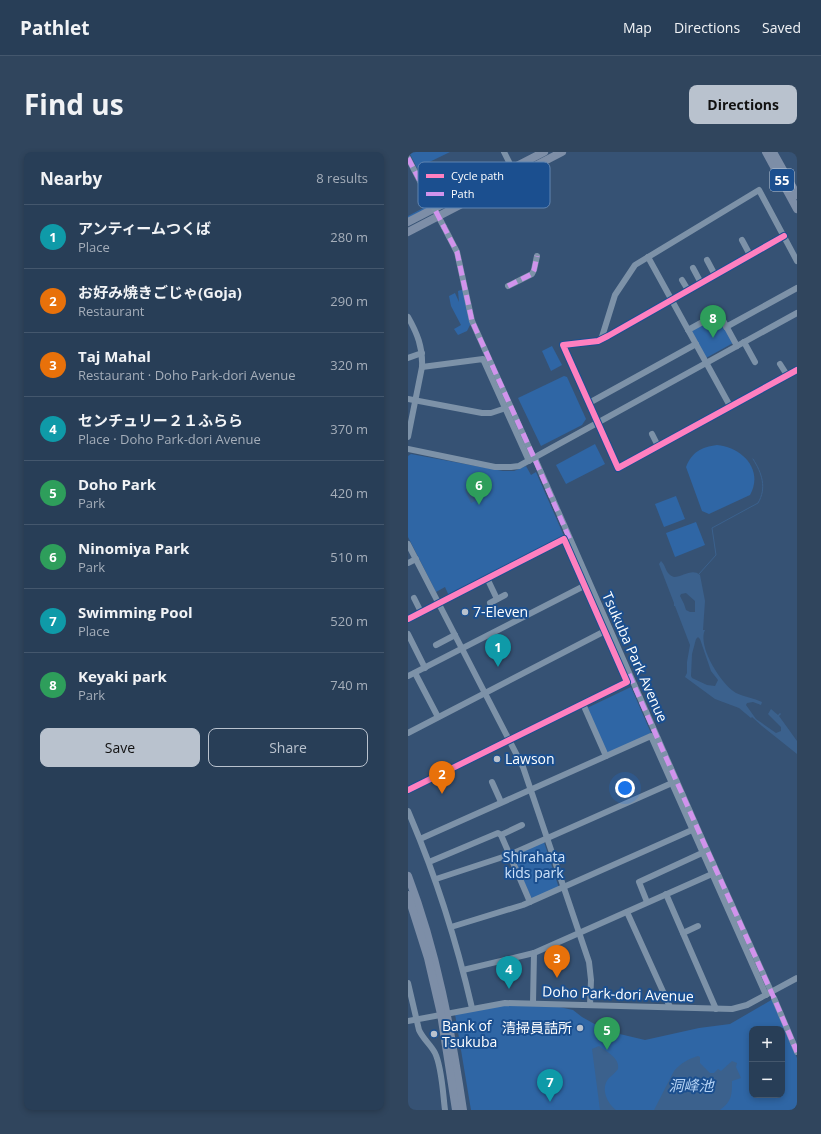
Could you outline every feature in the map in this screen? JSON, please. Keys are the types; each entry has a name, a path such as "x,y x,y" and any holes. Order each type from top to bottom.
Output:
{"main road":[{"path":"529,162 544,152"},
{"path":"538,162 562,152"},
{"name":"55","path":"766,152 797,209"},
{"name":"55","path":"773,152 797,195"},
{"path":"408,222 438,208"},
{"path":"408,232 450,208"},
{"path":"408,876 422,916 434,958 463,1110"},
{"path":"408,896 444,1014 456,1110"}],"street":[{"path":"504,152 509,162"},
{"name":"Tsukuba Park Avenue","path":"408,158 418,177"},
{"path":"601,340 615,296 635,266 759,190 797,261"},
{"name":"Tsukuba Park Avenue","path":"434,208 457,252 472,321 532,454 532,461 770,988"},
{"path":"784,236 601,340 564,345 618,468 797,370"},
{"path":"742,240 750,255"},
{"path":"508,286 532,274 537,256"},
{"path":"648,257 730,406"},
{"path":"707,260 715,275"},
{"path":"693,268 701,283"},
{"path":"682,280 688,290"},
{"path":"726,327 797,288"},
{"path":"688,330 719,313 737,346"},
{"path":"408,450 495,467 511,467 532,461 797,313"},
{"path":"408,437 422,367 422,353 418,337 409,319"},
{"path":"744,342 755,362"},
{"path":"589,403 696,344"},
{"path":"408,358 422,353"},
{"path":"422,367 483,358 532,461"},
{"path":"780,364 787,376"},
{"path":"408,399 482,413 491,413 506,408"},
{"path":"652,434 658,446"},
{"path":"408,619 564,539 627,682 408,790"},
{"path":"408,544 523,767 580,933 590,970 590,1005"},
{"path":"408,563 416,559"},
{"path":"487,578 497,599"},
{"path":"408,676 584,586"},
{"path":"490,603 505,595"},
{"path":"414,598 421,612"},
{"path":"408,733 605,631"},
{"path":"408,634 425,668"},
{"path":"436,645 455,635"},
{"path":"415,673 438,717"},
{"path":"583,704 606,756"},
{"path":"420,839 651,736 766,995"},
{"path":"492,782 501,802"},
{"path":"436,879 509,855 672,783"},
{"path":"408,811 436,879 451,926 472,1008"},
{"path":"429,862 498,833 501,835 522,825"},
{"path":"451,926 530,902 692,830"},
{"path":"501,835 530,902"},
{"path":"647,902 639,882 702,852"},
{"path":"463,970 534,953 712,874"},
{"path":"666,894 716,1009"},
{"path":"627,912 670,1007"},
{"path":"683,933 698,926"},
{"path":"533,1003 534,953"},
{"name":"Doho Park-dori Avenue","path":"408,1021 500,1003 716,1009 740,1007 797,978"},
{"path":"408,983 416,1019 422,1036 434,1051 438,1061 445,1110"},
{"path":"774,998 797,1052"}],"green space":[{"path":"409,152 450,152 429,162 418,162 417,168"},
{"path":"423,208 429,208 408,219 408,216"},
{"path":"464,289 471,323 467,331 458,335 454,329 461,325 451,306 449,296 455,293 459,302 458,291"},
{"path":"716,317 719,318 733,343 706,358 692,332"},
{"path":"552,346 562,365 551,371 542,351"},
{"path":"564,376 567,377 586,419 582,425 541,446 518,398"},
{"path":"595,444 605,464 566,484 556,465"},
{"path":"717,445 735,450 748,461 754,477 754,486 750,495 709,514 702,511 686,467 694,454 698,451 706,447"},
{"path":"411,454 503,471 514,471 526,466 531,475 536,472 564,536 449,596 445,587 436,592 408,537 408,456"},
{"path":"676,496 685,519 664,527 655,504"},
{"path":"696,522 705,545 675,557 666,533"},
{"path":"631,687 651,733 609,753 606,752 587,708"},
{"name":"Shirahata kids park","path":"544,842 559,888 532,899 512,856"},
{"path":"773,999 784,1026 749,1026 749,1098 785,1098 785,1028 797,1058 797,1110 471,1110 455,1014 497,1006 555,1006 573,1010 582,1017 607,1031 645,1040 699,1028 730,1024"}],"water":[{"path":"473,486 479,499 471,503 465,490"},
{"path":"661,561 669,574 674,577 694,572 700,575 705,601 703,630 705,630 703,637 707,655 717,673 730,688 742,696 762,702 761,705 753,702 747,703 746,705 756,719 776,733 781,731 781,727 768,714 771,709 778,715 780,713 781,714 779,716 797,741 797,754 739,708 715,699 685,677 687,673 690,645 659,564","holes":["686,593 695,601 695,612 686,610 680,596 681,594","698,637 711,671 718,680 715,686 707,685 692,678 691,676 692,654 696,639"]},
{"path":"599,1046 615,1058 618,1065 618,1069 609,1078 605,1086 607,1099 616,1110 600,1110 592,1049"},
{"name":"洞峰池","path":"698,1056 700,1057 700,1063 710,1073 714,1073 718,1069 721,1071 732,1061 737,1063 736,1067 741,1078 732,1081 731,1094 727,1104 720,1110 654,1110 674,1071 691,1058"}],"waterway":[{"path":"699,574 716,555 712,528 758,503 761,497 763,486 761,475 753,459"}],"marked path":[{"path":"408,158 418,177"},
{"path":"434,208 457,252 472,321 571,542"},
{"path":"508,286 532,274 537,256"},
{"path":"629,674 797,1052"}],"cycle path":[{"path":"784,236 598,341 563,345 618,468 797,370"},
{"path":"408,619 564,539 627,682 408,790"}],"place":[{"name":"Keyaki park","path":"713,338"},
{"name":"Ninomiya Park","path":"479,505"},
{"name":"7-Eleven","path":"465,612"},
{"name":"アンティームつくば","path":"498,667"},
{"name":"Lawson","path":"497,759"},
{"name":"お好み焼きごじゃ(Goja)","path":"442,794"},
{"name":"Taj Mahal","path":"557,978"},
{"name":"センチュリー２１ふらら","path":"509,989"},
{"name":"清掃員詰所","path":"580,1028"},
{"name":"Bank of Tsukuba","path":"434,1034"},
{"name":"Doho Park","path":"607,1050"},
{"name":"Swimming Pool","path":"550,1102"}]}
